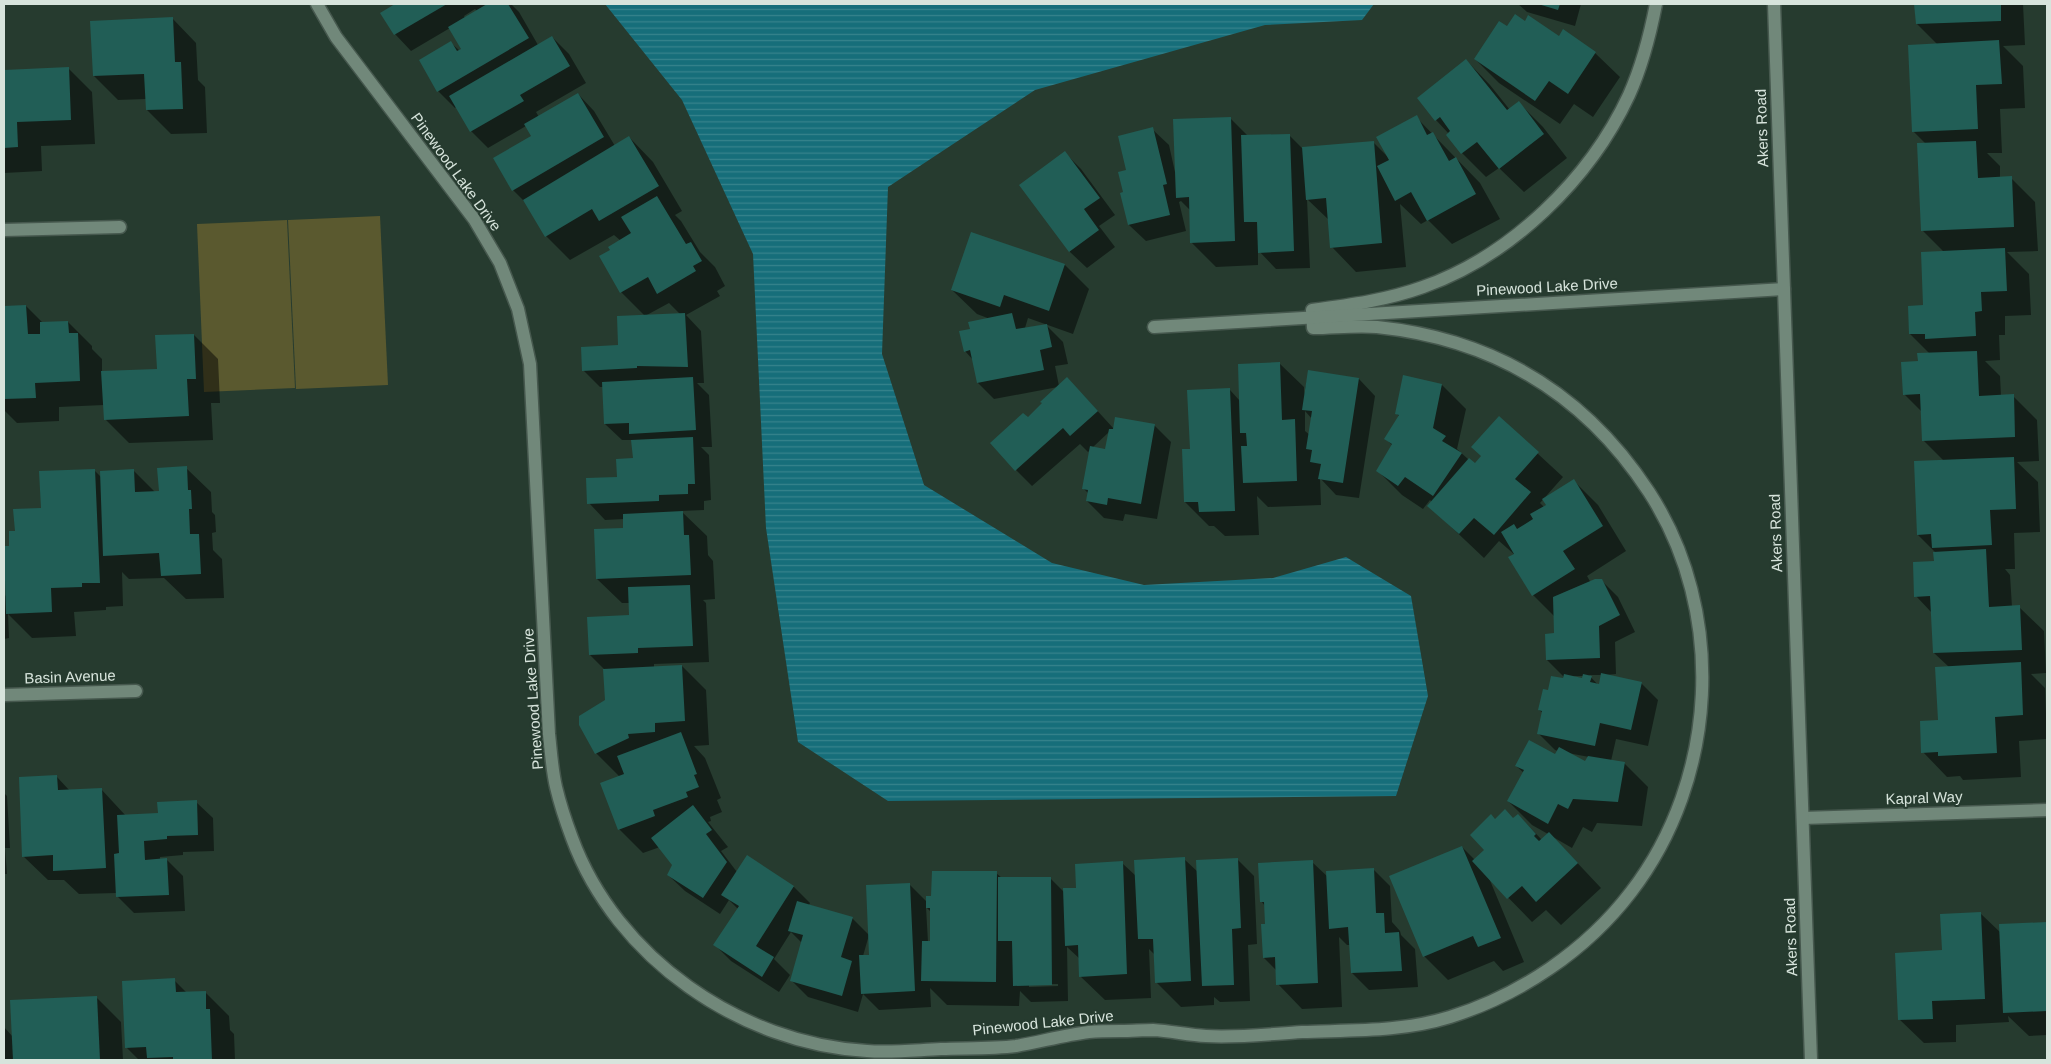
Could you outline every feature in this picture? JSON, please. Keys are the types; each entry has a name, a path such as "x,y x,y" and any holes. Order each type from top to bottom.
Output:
{"street":[{"name":"Pinewood Lake Drive","path":"317,4 336,37 474,220 500,263 518,310 530,364 548,734 556,787 574,843 598,891 630,934 672,975 716,1006 758,1027 809,1043 868,1052 1010,1047 1090,1032 1153,1030 1207,1036 1392,1029 1446,1018 1498,999 1538,976 1590,938 1631,892 1661,846 1686,790 1699,736 1704,680 1699,620 1683,560 1660,509 1630,463 1599,429 1545,384 1491,355 1438,337 1372,326 1313,328 1312,310 1369,302 1424,287 1476,262 1524,230 1566,191 1601,145 1629,94 1648,41 1656,4"},
{"name":"Akers Road","path":"1774,4 1811,1060"},
{"path":"4,230 120,226"},
{"name":"Pinewood Lake Drive","path":"1154,327 1784,289"},
{"name":"Basin Avenue","path":"4,695 136,691"},
{"name":"Kapral Way","path":"1803,818 2047,810"}],"shaded area":[{"path":"380,216 388,385 296,389 288,220"},
{"path":"287,220 295,388 204,392 197,224"}],"water":[{"path":"605,4 1374,4 1362,20 1265,25 1035,90 888,187 882,354 924,485 1052,563 1144,585 1273,578 1346,557 1411,596 1428,696 1396,796 888,801 798,742 766,528 753,254 682,100"}],"building":[{"path":"395,4 447,4 394,35 380,13"},
{"path":"487,4 508,4 529,38 437,92 419,60 451,41 457,51 461,49 448,27"},
{"path":"1538,4 1560,4 1558,10"},
{"path":"1914,4 2001,4 2001,21 1916,24"},
{"path":"1515,14 1525,21 1528,15 1559,36 1563,29 1596,52 1568,94 1549,81 1535,101 1474,59 1499,21 1507,26"},
{"path":"173,17 175,62 181,62 183,109 146,110 144,74 93,76 90,21"},
{"path":"552,36 570,66 520,95 524,101 470,132 449,96"},
{"path":"1999,40 2002,84 1976,85 1978,129 1912,132 1908,45"},
{"path":"1466,59 1507,110 1519,101 1544,134 1499,169 1477,142 1461,154 1446,135 1450,131 1440,117 1435,121 1417,98"},
{"path":"69,67 71,120 17,122 18,147 4,148 4,70"},
{"path":"578,93 604,137 512,191 493,158 531,136 524,124"},
{"path":"1417,115 1427,135 1433,132 1449,161 1456,157 1476,194 1427,221 1411,192 1395,201 1377,166 1389,160 1376,137"},
{"path":"1231,117 1235,241 1190,243 1189,197 1176,198 1173,119"},
{"path":"1153,127 1167,184 1163,185 1170,215 1128,225 1120,193 1123,192 1118,172 1126,170 1118,136"},
{"path":"1290,134 1294,251 1258,253 1257,222 1244,222 1241,135"},
{"path":"629,136 659,186 599,221 592,209 545,237 523,200"},
{"path":"1374,141 1382,243 1330,248 1326,198 1306,200 1302,147"},
{"path":"1976,141 1978,178 2012,176 2014,227 1921,231 1917,143"},
{"path":"1065,151 1100,198 1084,209 1099,230 1069,252 1019,185"},
{"path":"657,196 686,244 691,242 702,261 693,266 696,271 657,294 648,277 620,293 599,256 610,250 608,247 631,233 621,217"},
{"path":"971,232 1065,264 1049,311 1004,295 1000,307 951,290"},
{"path":"2005,248 2007,291 1981,292 1982,311 1975,312 1976,336 1925,339 1925,334 1909,334 1908,306 1923,305 1921,252"},
{"path":"26,305 28,334 40,334 40,322 68,321 69,333 78,333 80,381 35,383 36,398 4,399 4,306"},
{"path":"685,313 688,367 637,366 637,368 582,371 581,347 618,345 617,316"},
{"path":"1012,313 1016,329 1047,324 1052,347 1040,350 1044,370 977,383 970,350 964,352 959,331 970,329 968,322"},
{"path":"194,334 196,379 187,379 189,416 104,420 101,371 157,369 155,335"},
{"path":"1977,351 1979,396 2014,394 2015,437 1922,441 1920,394 1903,395 1901,362 1918,361 1917,353"},
{"path":"1280,362 1282,420 1295,419 1297,481 1243,483 1241,446 1247,446 1246,433 1240,433 1238,364"},
{"path":"1308,370 1359,378 1343,483 1318,479 1321,464 1310,462 1312,450 1306,449 1312,411 1302,410"},
{"path":"1403,375 1442,384 1433,428 1446,436 1442,441 1462,453 1433,496 1405,477 1398,486 1376,471 1392,444 1384,439 1399,415 1395,414"},
{"path":"693,377 696,430 629,434 629,423 604,424 602,382"},
{"path":"1067,377 1098,411 1070,436 1063,428 1015,471 990,443 1023,413 1028,417 1042,403 1040,402"},
{"path":"1230,388 1235,511 1199,512 1198,502 1184,502 1182,449 1190,449 1187,390"},
{"path":"1499,416 1539,452 1515,479 1531,492 1494,535 1474,518 1459,534 1427,506 1469,458 1475,463 1481,456 1471,447"},
{"path":"1115,417 1155,424 1141,504 1108,498 1107,505 1086,501 1088,490 1082,489 1090,446 1105,449 1109,429 1113,429"},
{"path":"693,437 695,484 688,484 688,494 659,495 659,501 587,504 586,478 617,477 616,459 633,458 631,440"},
{"path":"2014,457 2016,509 1990,510 1992,545 1932,548 1931,534 1917,535 1914,461"},
{"path":"187,466 188,490 191,490 192,509 189,509 190,534 199,534 201,574 161,576 159,553 103,556 100,471 134,469 135,492 159,491 157,468"},
{"path":"95,469 100,583 82,583 82,587 51,588 52,612 6,614 4,546 9,546 9,531 15,531 13,509 41,508 39,471"},
{"path":"1574,479 1603,526 1563,551 1575,569 1532,596 1508,557 1514,554 1501,532 1514,524 1517,529 1533,519 1530,514 1546,505 1542,499"},
{"path":"683,511 684,535 689,535 691,575 596,579 594,529 623,528 623,514"},
{"path":"1986,549 1989,607 2020,605 2022,650 1933,653 1930,596 1914,597 1913,562 1934,561 1933,552"},
{"path":"1595,579 1602,579 1620,615 1599,626 1600,658 1546,660 1545,634 1554,633 1553,597"},
{"path":"690,585 693,646 638,648 638,653 589,655 587,617 629,615 628,587"},
{"path":"2021,662 2023,715 1995,717 1997,753 1938,756 1938,752 1921,753 1920,721 1938,720 1935,667"},
{"path":"682,665 685,721 655,723 655,732 628,734 629,738 595,754 579,725 579,716 605,700 603,669"},
{"path":"1601,673 1642,682 1631,730 1600,723 1595,746 1537,734 1542,711 1538,710 1543,689 1548,690 1551,676 1563,678 1564,674 1582,678 1583,674 1592,676 1590,682 1599,684"},
{"path":"681,732 697,774 694,775 699,787 686,792 688,797 653,810 655,816 618,830 600,783 624,774 617,756"},
{"path":"1529,740 1555,754 1559,747 1585,761 1588,756 1625,762 1618,802 1573,799 1568,809 1558,804 1548,824 1507,801 1524,770 1515,766"},
{"path":"57,775 58,790 102,788 106,868 53,871 53,855 22,857 19,777"},
{"path":"197,800 198,835 167,836 167,839 144,841 145,860 167,858 169,895 116,897 114,854 119,853 117,815 158,813 157,802"},
{"path":"693,805 712,830 706,834 727,862 703,898 667,875 672,865 651,838"},
{"path":"1505,809 1513,818 1518,814 1536,834 1534,836 1539,841 1549,832 1578,863 1536,902 1522,886 1507,899 1472,861 1484,850 1470,835 1491,814 1495,819"},
{"path":"1462,846 1501,938 1478,947 1473,936 1423,957 1389,876"},
{"path":"747,855 794,886 756,946 774,957 762,977 713,945 739,906 721,895"},
{"path":"1185,857 1191,981 1155,983 1153,939 1138,939 1134,860"},
{"path":"1238,858 1241,928 1232,929 1234,985 1202,986 1196,860"},
{"path":"1313,860 1318,983 1276,985 1275,957 1263,958 1261,924 1265,924 1264,902 1260,902 1258,863"},
{"path":"1123,861 1127,974 1079,977 1078,945 1065,946 1063,888 1076,888 1075,864"},
{"path":"1374,868 1376,913 1384,913 1385,933 1399,932 1402,971 1351,973 1348,927 1329,929 1326,871"},
{"path":"932,871 997,871 996,982 921,981 922,941 930,941 930,908 926,908 926,896 931,896"},
{"path":"998,877 1051,877 1052,985 1013,986 1012,941 998,941"},
{"path":"910,883 915,991 861,994 859,955 869,955 866,885"},
{"path":"797,901 853,917 841,957 852,961 842,996 790,981 803,935 788,931"},
{"path":"1981,912 1985,999 1932,1001 1933,1019 1898,1020 1895,953 1942,950 1940,914"},
{"path":"2047,922 2047,1011 2003,1013 1999,924"},
{"path":"175,978 176,992 206,991 206,1009 210,1009 212,1060 173,1060 173,1057 147,1058 146,1047 125,1048 122,981"},
{"path":"97,996 100,1060 13,1060 10,1000"}]}
